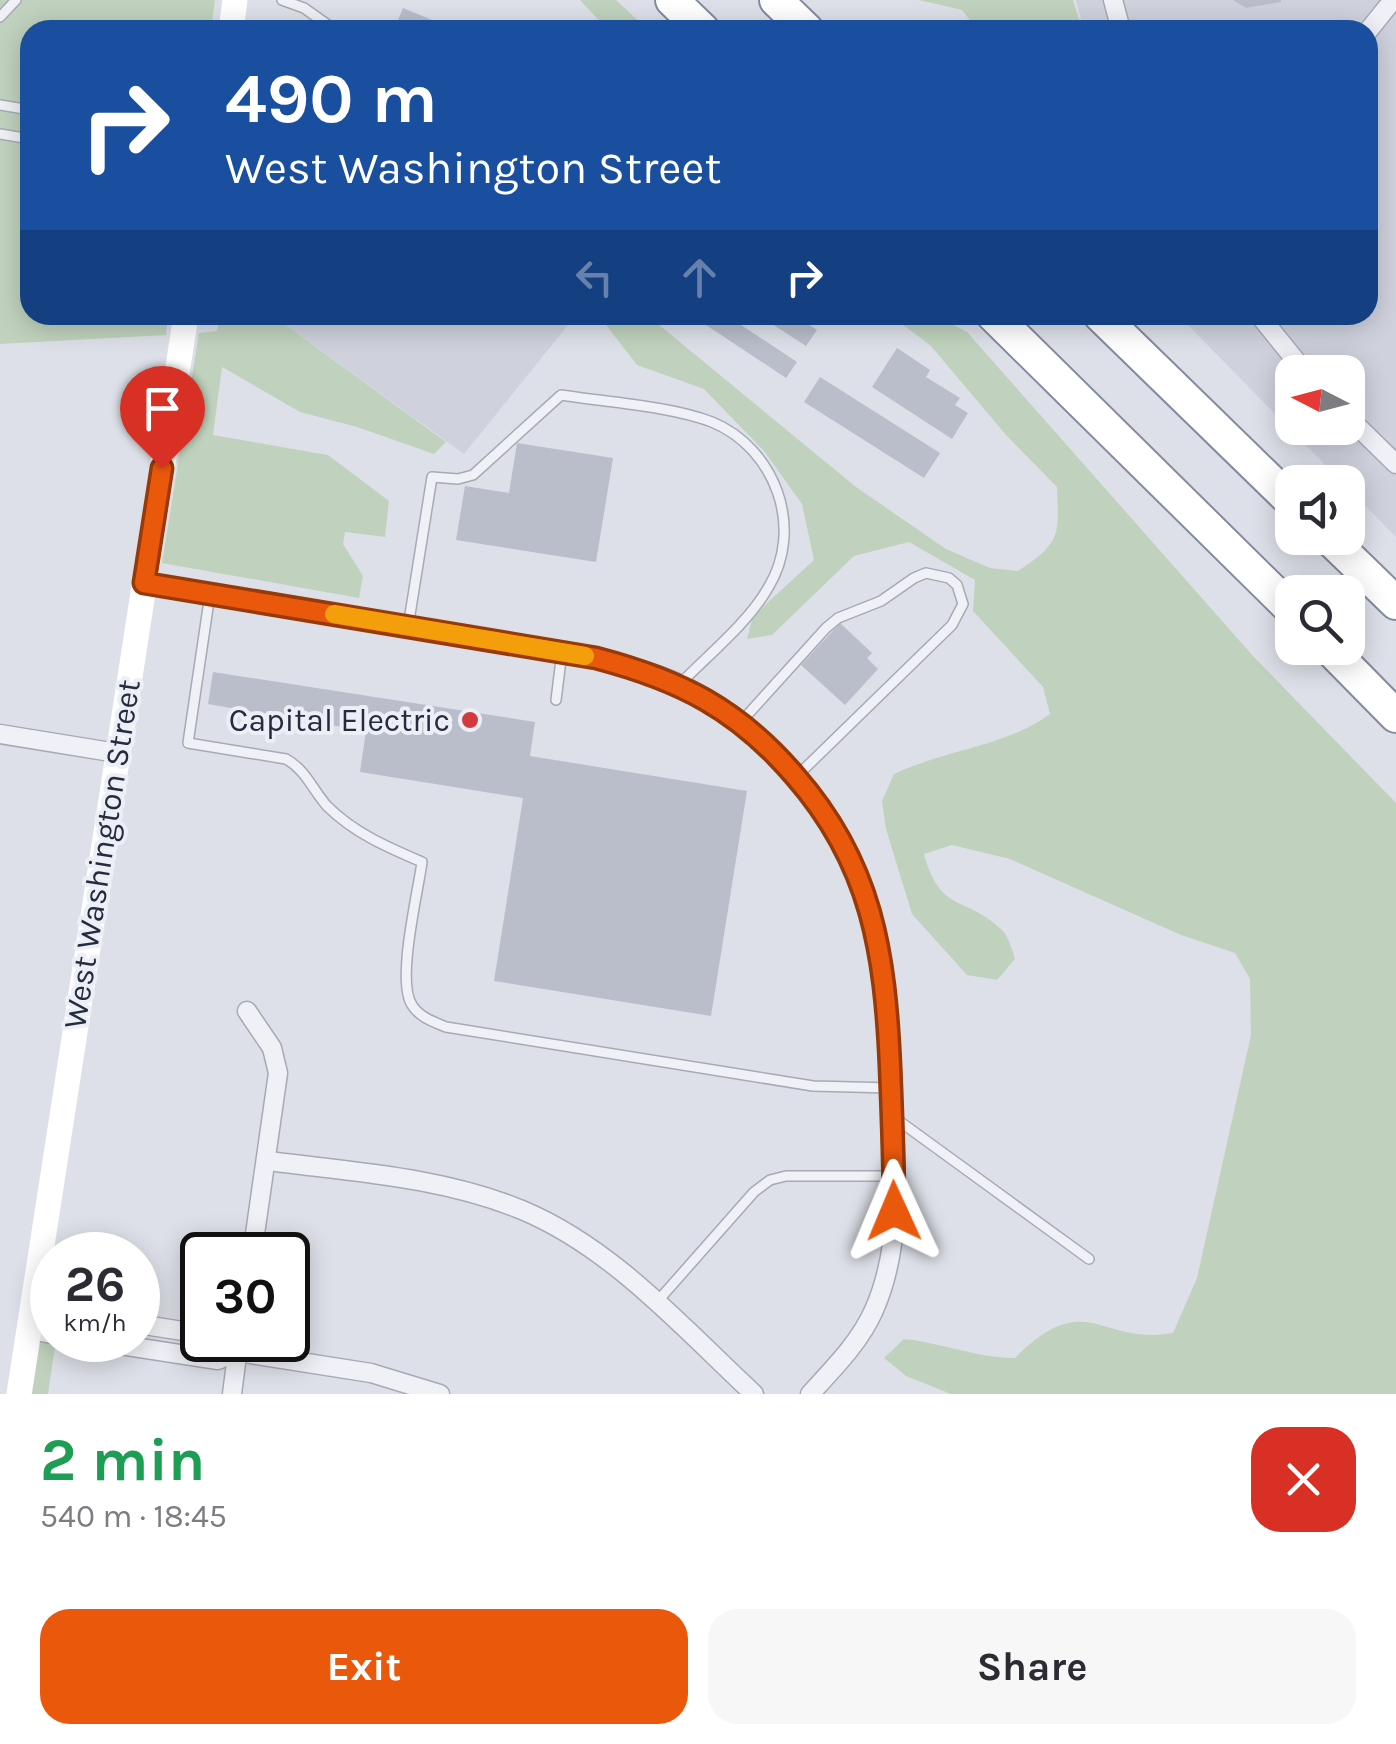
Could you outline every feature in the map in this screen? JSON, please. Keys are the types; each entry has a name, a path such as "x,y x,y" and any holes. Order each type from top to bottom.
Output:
{"highway":[{"path":"672,0 693,20"},
{"path":"776,0 797,20"},
{"path":"1003,325 1275,593"},
{"path":"1110,325 1275,485"},
{"path":"1347,555 1396,603"},
{"path":"1346,665 1396,716"}],"main road":[{"name":"West Washington Street","path":"53,1232 118,753 184,325"},
{"name":"West Washington Street","path":"19,1394 30,1358"}],"street":[{"path":"1377,20 1393,0"},
{"path":"1267,325 1292,355"},
{"path":"1365,434 1396,464"},
{"path":"144,583 562,652 633,668 680,684 740,722 796,777 835,826 856,868 872,914 885,987 893,1116 890,1263 873,1313 842,1359 810,1394"},
{"path":"0,734 118,753"},
{"path":"247,1011 272,1048 278,1073 256,1232"},
{"path":"268,1161 432,1182 523,1210 576,1239 656,1302 754,1394"},
{"path":"310,1360 370,1372 436,1393"},
{"path":"232,1394 233,1362"}],"lane":[{"path":"0,16 16,0"},
{"path":"282,0 321,20"},
{"path":"408,627 432,477 458,479 473,475 561,395 696,417 734,433 752,447 767,468 781,504 784,541 780,564 768,589 680,684"},
{"path":"740,722 838,618 866,609 926,574 949,578 958,585 964,604 952,624 796,777"},
{"path":"210,594 188,744 286,759 298,766 327,806 359,833 422,862 407,988 411,1004 425,1018 446,1027 813,1086 890,1088"},
{"path":"556,700 562,652"},
{"path":"893,1116 1089,1259"},
{"path":"656,1302 754,1192 770,1180 786,1176 894,1176"}],"shaded area":[{"path":"1076,0 1396,0 1396,537 1365,505 1365,465 1325,465 1306,445 1365,445 1365,355 1275,355 1275,414 1188,325 1378,325 1378,20 1081,20"},
{"path":"286,325 568,325 464,454"}],"green space":[{"path":"0,0 215,0 212,20 20,20 20,325 167,325 166,335 0,344"},
{"path":"580,0 616,0 637,20 599,20"},
{"path":"919,0 1073,0 1079,20 970,20 962,10"},
{"path":"218,325 286,325 446,442 434,454 300,412 222,367 213,435 328,455 389,501 385,537 345,532 343,544 363,576 359,598 162,563 199,333 217,331"},
{"path":"606,325 659,325 856,487 946,549 990,568 1018,571 1050,545 1057,527 1057,487 1006,435 931,346 903,325 954,325 967,332 1253,656 1396,803 1396,1394 951,1394 906,1376 884,1358 904,1339 1015,1358 1039,1337 1077,1322 1148,1335 1173,1333 1197,1278 1251,1035 1250,979 1235,953 1181,935 1010,859 952,845 924,854 930,873 946,895 1002,930 1015,959 997,980 967,975 912,914 886,829 882,801 894,774 1014,734 1050,714 1043,687 973,611 975,580 909,542 854,556 772,635 747,639 753,616 814,560 802,504 764,451 704,389 637,365"},
{"path":"37,1362 53,1362 48,1394 32,1394"}],"building":[{"path":"1233,0 1281,0 1281,2 1246,8"},
{"path":"403,8 432,20 398,20"},
{"path":"706,325 741,325 797,362 786,378"},
{"path":"773,325 809,325 817,330 806,346"},
{"path":"897,348 930,370 926,377 960,398 955,405 968,413 952,439 872,387"},
{"path":"820,377 940,453 924,478 804,402"},
{"path":"517,443 613,458 596,562 456,540 465,486 509,493"},
{"path":"840,623 872,653 867,658 878,669 845,705 801,665"},
{"path":"213,672 535,722 530,756 747,791 711,1016 494,981 523,798 360,772 366,731 208,704"}],"slow traffic":[{"path":"334,614 585,656"}],"place":[{"name":"Capital Electric","path":"470,720"}],"route":[{"path":"162,468 144,583 596,658 633,668 680,684 716,704 781,759 835,826 856,868 872,914 887,1001 894,1211"}]}
